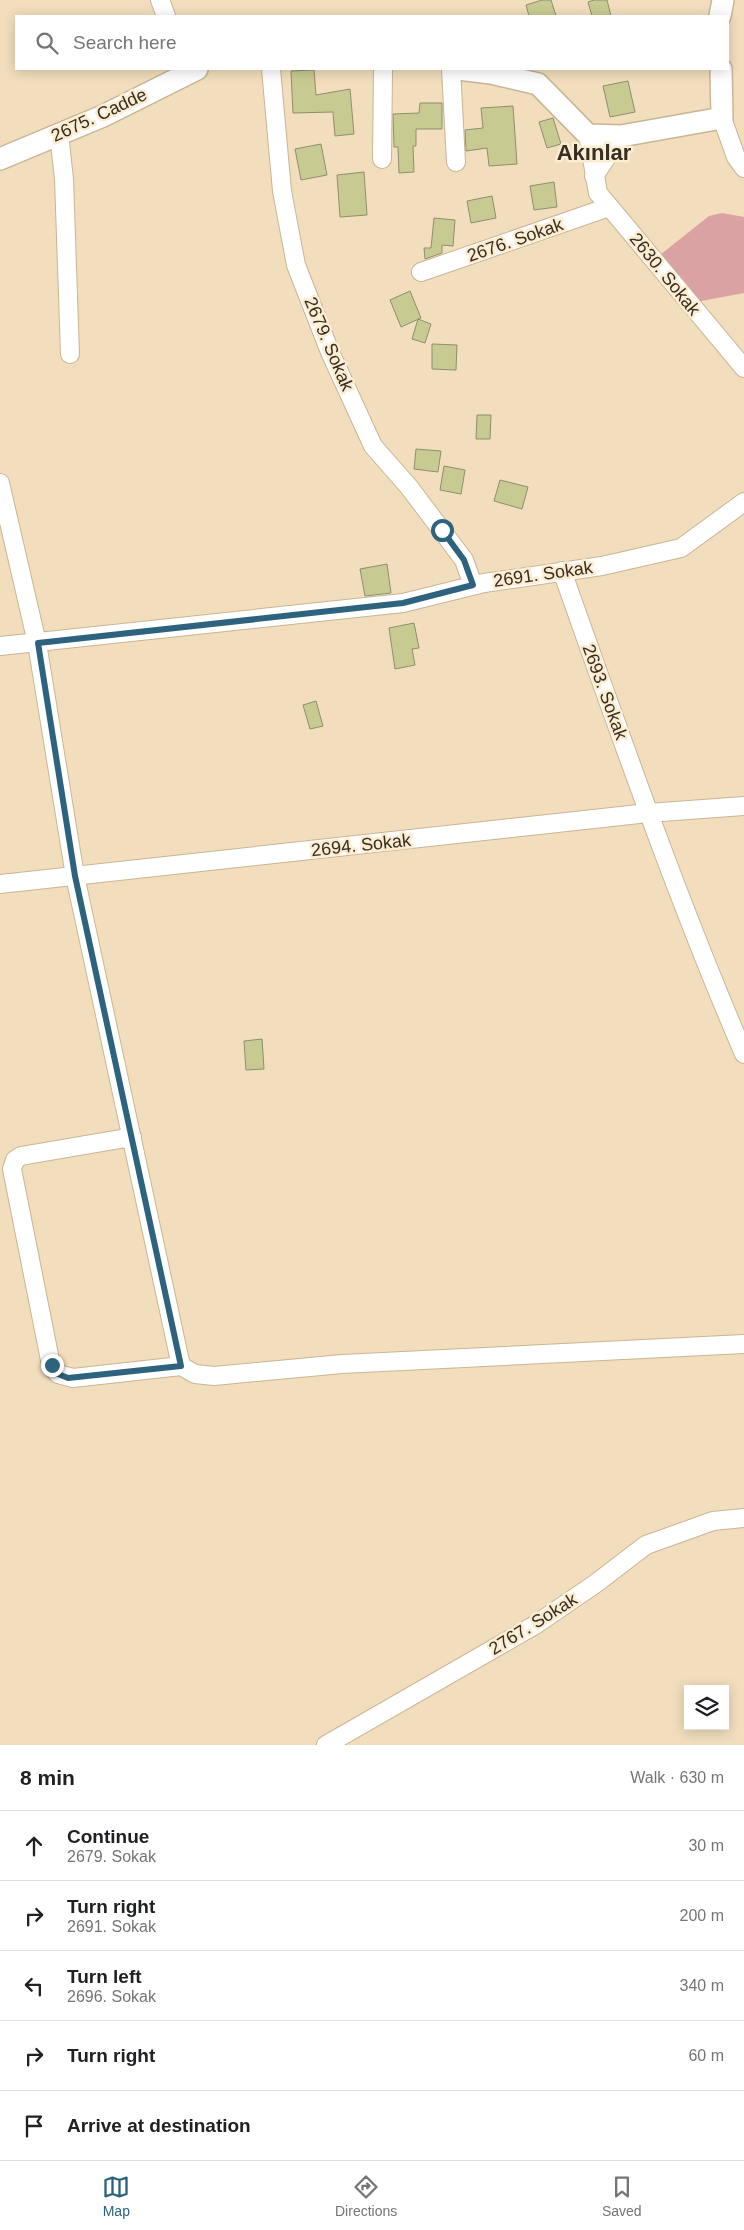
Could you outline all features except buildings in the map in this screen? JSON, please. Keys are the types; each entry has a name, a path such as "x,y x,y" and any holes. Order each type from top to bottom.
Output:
{"street":[{"path":"160,0 166,15"},
{"path":"720,15 723,0"},
{"name":"2675. Cadde","path":"0,159 103,116 191,70"},
{"name":"2679. Sokak","path":"272,70 282,191 296,265 330,352 373,446 409,487 464,560 473,585"},
{"path":"382,159 383,70"},
{"path":"451,70 456,162"},
{"path":"466,70 491,73 538,84 588,135 621,136 722,118"},
{"path":"721,70 722,118 736,157 744,168"},
{"path":"59,134 64,179 70,354"},
{"name":"2630. Sokak","path":"588,135 598,193 744,368"},
{"path":"594,176 621,136"},
{"name":"2676. Sokak","path":"421,272 609,207"},
{"path":"0,484 38,643 75,876 181,1366"},
{"name":"2691. Sokak","path":"0,646 403,603 473,585 602,566 681,548 744,502"},
{"name":"2693. Sokak","path":"562,571 648,813 701,954 744,1054"},
{"name":"2694. Sokak","path":"0,884 648,813 744,806"},
{"path":"132,1138 21,1156 13,1164 12,1169 52,1365 58,1374 68,1378 181,1366 196,1374 214,1376 342,1364 744,1344"},
{"name":"2767. Sokak","path":"326,1745 535,1624 595,1584 646,1545 713,1521 744,1518"}],"shaded area":[{"path":"722,213 744,217 744,293 696,302 660,255 709,216"}],"district":[{"name":"Akınlar","path":"594,152"}],"route":[{"path":"52,1365 58,1374 68,1378 181,1366 75,876 38,643 403,603 473,585 464,560 442,530"}]}
